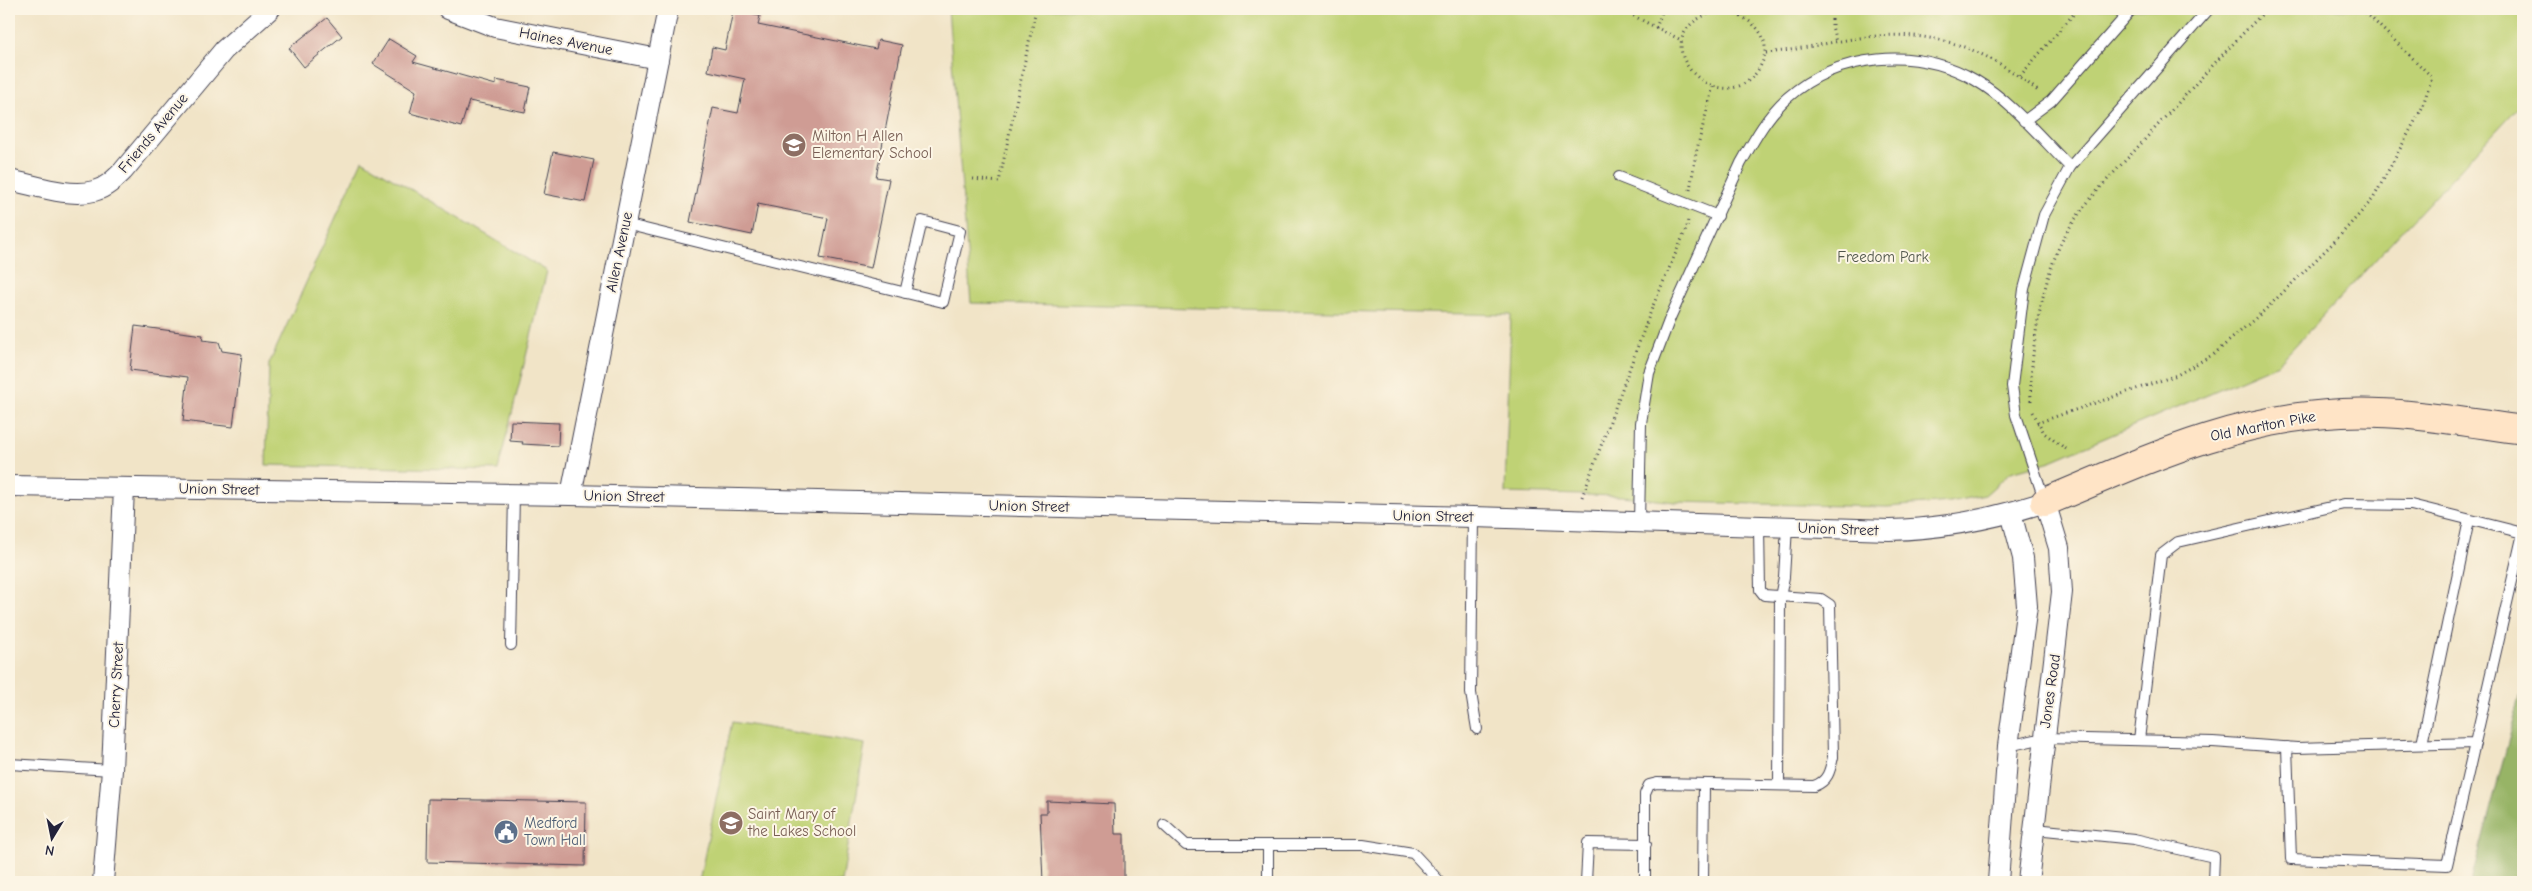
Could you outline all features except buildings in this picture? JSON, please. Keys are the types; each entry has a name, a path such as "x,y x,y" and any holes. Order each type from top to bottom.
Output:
{"street":[{"name":"Friends Avenue","path":"9,180 82,193 96,191 109,183 123,171 224,50 270,9"},
{"name":"Haines Avenue","path":"448,9 494,27 658,59"},
{"name":"Allen Avenue","path":"571,495 668,9"},
{"name":"Old Marlton Pike","path":"2045,502 2207,436 2296,417 2342,413 2390,414 2523,430"},
{"name":"Union Street","path":"9,486 571,495 1919,530 2011,513 2045,502"},
{"name":"Cherry Street","path":"103,882 112,770 124,488"},
{"name":"Jones Road","path":"2028,882 2044,738 2060,620 2062,570 2059,548 2045,502"},
{"path":"1998,882 2008,746 2027,606 2023,558 2011,513"}],"lane":[{"path":"2024,121 2051,101 2132,9"},
{"path":"2045,502 2016,415 2012,386 2021,303 2039,228 2070,167 2209,9"},
{"path":"1639,522 1641,423 1650,372 1670,318 1748,150 1770,116 1802,86 1844,66 1891,57 1936,64 1976,81 1997,96 2070,167"},
{"path":"1619,177 1718,216"},
{"path":"625,224 943,302 960,231 922,221 905,292"},
{"path":"511,645 514,494"},
{"path":"2139,740 2160,555 2178,542 2344,504 2411,505 2523,533 2447,865 2291,859 2287,747"},
{"path":"1473,517 1471,693 1477,730"},
{"path":"2422,744 2469,520"},
{"path":"1645,882 1645,794 1649,786 1657,783 1814,786 1823,783 1829,774 1834,757 1830,605 1821,599 1764,595 1760,590 1759,527"},
{"path":"1779,785 1780,597 1784,577 1786,527"},
{"path":"2008,746 2044,738 2139,740 2287,747 2475,743"},
{"path":"9,764 112,770"},
{"path":"1703,882 1704,784"},
{"path":"1164,825 1186,845 1363,845 1413,853 1440,882"},
{"path":"2035,828 2134,839 2214,857 2213,882"},
{"path":"1586,882 1588,843 1646,844"},
{"path":"1268,846 1268,882"}],"path":[{"path":"973,179 999,182 1036,9"},
{"path":"1620,9 1681,40"},
{"path":"1656,28 1663,9"},
{"path":"1742,16 1748,9"},
{"path":"1832,9 1832,26 1836,42"},
{"path":"2020,76 2078,9"},
{"path":"2066,449 2044,433 2037,423 2032,408 2031,391 2040,315 2049,271 2066,232 2098,192 2266,9"},
{"path":"2037,423 2177,375 2214,354 2265,310 2334,241 2373,198 2422,108 2432,77 2362,9"},
{"path":"1716,12 1742,16 1759,31 1766,53 1751,79 1740,86 1713,86 1692,74 1684,63 1681,40 1685,31 1703,15 1716,12"},
{"path":"1582,498 1652,308 1687,227 1690,206 1690,182 1713,86"}],"green space":[{"name":"Freedom Park","path":"948,9 2523,9 2523,102 2278,364 2051,461 2011,472 1985,495 1950,502 1887,507 1675,502 1622,496 1505,493 1511,315 971,303"},
{"path":"362,160 547,271 498,470 266,465 269,364"},
{"path":"2523,686 2523,882 2471,882"},
{"path":"732,722 865,744 842,882 699,882"}],"place":[{"name":"Milton H Allen Elementary School","path":"794,145"},
{"name":"Saint Mary of the Lakes School","path":"731,823"},
{"name":"Medford Town Hall","path":"506,832"}]}
